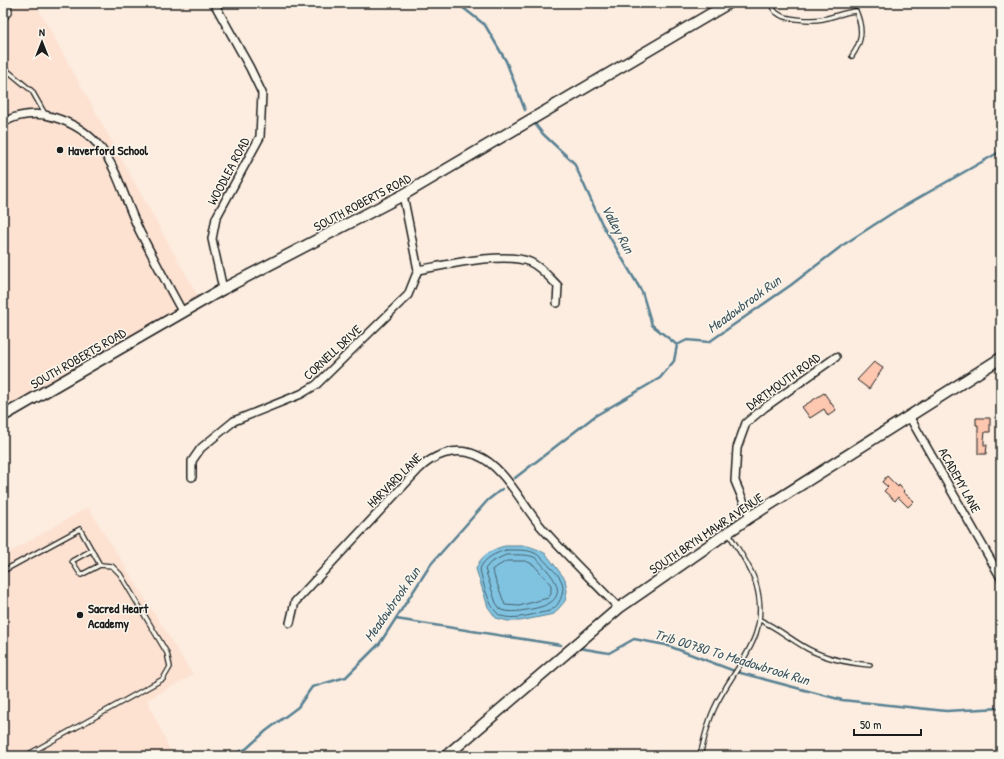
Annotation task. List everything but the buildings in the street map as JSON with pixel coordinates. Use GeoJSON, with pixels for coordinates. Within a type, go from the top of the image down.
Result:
{"type":"FeatureCollection","features":[{"type":"Feature","properties":{"kind":"street","name":"WOODLEA ROAD"},"geometry":{"type":"LineString","coordinates":[[214,3],[262,93],[260,137],[216,218],[212,239],[223,289]]}},
{"type":"Feature","properties":{"kind":"street","name":"SOUTH ROBERTS ROAD"},"geometry":{"type":"LineString","coordinates":[[3,416],[223,289],[403,195],[715,6],[729,3]]}},
{"type":"Feature","properties":{"kind":"street"},"geometry":{"type":"LineString","coordinates":[[3,123],[7,120],[29,114],[45,114],[66,120],[91,135],[116,170],[140,231],[183,313]]}},
{"type":"Feature","properties":{"kind":"street"},"geometry":{"type":"LineString","coordinates":[[403,195],[418,270],[504,257],[530,262],[549,276],[558,286],[557,303]]}},
{"type":"Feature","properties":{"kind":"street","name":"CORNELL DRIVE"},"geometry":{"type":"LineString","coordinates":[[192,477],[192,461],[201,448],[234,421],[301,394],[316,385],[408,295],[418,270]]}},
{"type":"Feature","properties":{"kind":"street","name":"DARTMOUTH ROAD"},"geometry":{"type":"LineString","coordinates":[[750,517],[735,481],[737,448],[746,423],[764,408],[836,357]]}},
{"type":"Feature","properties":{"kind":"street","name":"SOUTH BRYN MAWR AVENUE"},"geometry":{"type":"LineString","coordinates":[[446,756],[619,608],[750,517],[1001,358]]}},
{"type":"Feature","properties":{"kind":"street","name":"ACADEMY LANE"},"geometry":{"type":"LineString","coordinates":[[910,416],[1001,578]]}},
{"type":"Feature","properties":{"kind":"street","name":"HARVARD LANE"},"geometry":{"type":"LineString","coordinates":[[290,623],[295,602],[418,470],[429,460],[439,455],[457,452],[476,454],[495,467],[542,528],[619,608]]}},
{"type":"Feature","properties":{"kind":"lane"},"geometry":{"type":"LineString","coordinates":[[3,20],[10,12],[9,3]]}},
{"type":"Feature","properties":{"kind":"lane"},"geometry":{"type":"LineString","coordinates":[[770,3],[777,14],[789,18],[822,19],[844,12],[856,11],[860,20],[862,34],[858,46],[852,56]]}},
{"type":"Feature","properties":{"kind":"lane"},"geometry":{"type":"LineString","coordinates":[[3,67],[32,90],[45,114]]}},
{"type":"Feature","properties":{"kind":"lane"},"geometry":{"type":"LineString","coordinates":[[3,571],[80,529],[100,565]]}},
{"type":"Feature","properties":{"kind":"lane"},"geometry":{"type":"LineString","coordinates":[[700,756],[706,730],[714,708],[755,638],[760,620],[760,609],[756,584],[750,568],[728,533]]}},
{"type":"Feature","properties":{"kind":"lane"},"geometry":{"type":"LineString","coordinates":[[25,756],[163,679],[170,668],[167,653],[120,574],[112,566],[100,565],[81,575],[72,561],[92,550]]}},
{"type":"Feature","properties":{"kind":"lane"},"geometry":{"type":"LineString","coordinates":[[760,620],[776,627],[808,649],[842,662],[870,665]]}},
{"type":"Feature","properties":{"kind":"shaded area","name":"Haverford School"},"geometry":{"type":"Polygon","coordinates":[[[3,3],[35,3],[199,298],[3,408],[3,3]]]}},
{"type":"Feature","properties":{"kind":"shaded area","name":"Sacred Heart Academy"},"geometry":{"type":"Polygon","coordinates":[[[88,507],[193,675],[147,700],[173,756],[3,756],[3,556],[88,507]]]}},
{"type":"Feature","properties":{"kind":"water"},"geometry":{"type":"Polygon","coordinates":[[[505,546],[528,546],[539,550],[546,554],[565,579],[567,591],[565,601],[554,614],[520,621],[508,621],[496,618],[488,607],[476,569],[480,560],[487,554],[505,546]]]}},
{"type":"Feature","properties":{"kind":"waterway","name":"Valley Run"},"geometry":{"type":"LineString","coordinates":[[457,3],[485,25],[506,61],[525,110]]}},
{"type":"Feature","properties":{"kind":"waterway","name":"Valley Run"},"geometry":{"type":"LineString","coordinates":[[535,124],[543,134],[574,163],[602,224],[642,292],[652,325],[677,345]]}},
{"type":"Feature","properties":{"kind":"waterway","name":"Meadowbrook Run"},"geometry":{"type":"LineString","coordinates":[[515,478],[595,416],[660,378],[674,361],[677,345],[687,340],[709,342],[791,285],[843,245],[894,212],[1001,151]]}},
{"type":"Feature","properties":{"kind":"waterway","name":"Meadowbrook Run"},"geometry":{"type":"LineString","coordinates":[[230,756],[246,749],[266,731],[298,707],[312,687],[346,677],[380,643],[431,564],[488,500],[502,489]]}},
{"type":"Feature","properties":{"kind":"waterway","name":"Trib 00780 To Meadowbrook Run"},"geometry":{"type":"LineString","coordinates":[[396,619],[561,645]]}},
{"type":"Feature","properties":{"kind":"waterway","name":"Trib 00780 To Meadowbrook Run"},"geometry":{"type":"LineString","coordinates":[[579,648],[609,653],[634,639],[666,645],[737,672],[842,700],[946,711],[1001,708]]}},
{"type":"Feature","properties":{"kind":"place","name":"Haverford School"},"geometry":{"type":"Point","coordinates":[60,150]}},
{"type":"Feature","properties":{"kind":"place","name":"Sacred Heart Academy"},"geometry":{"type":"Point","coordinates":[80,615]}}]}
